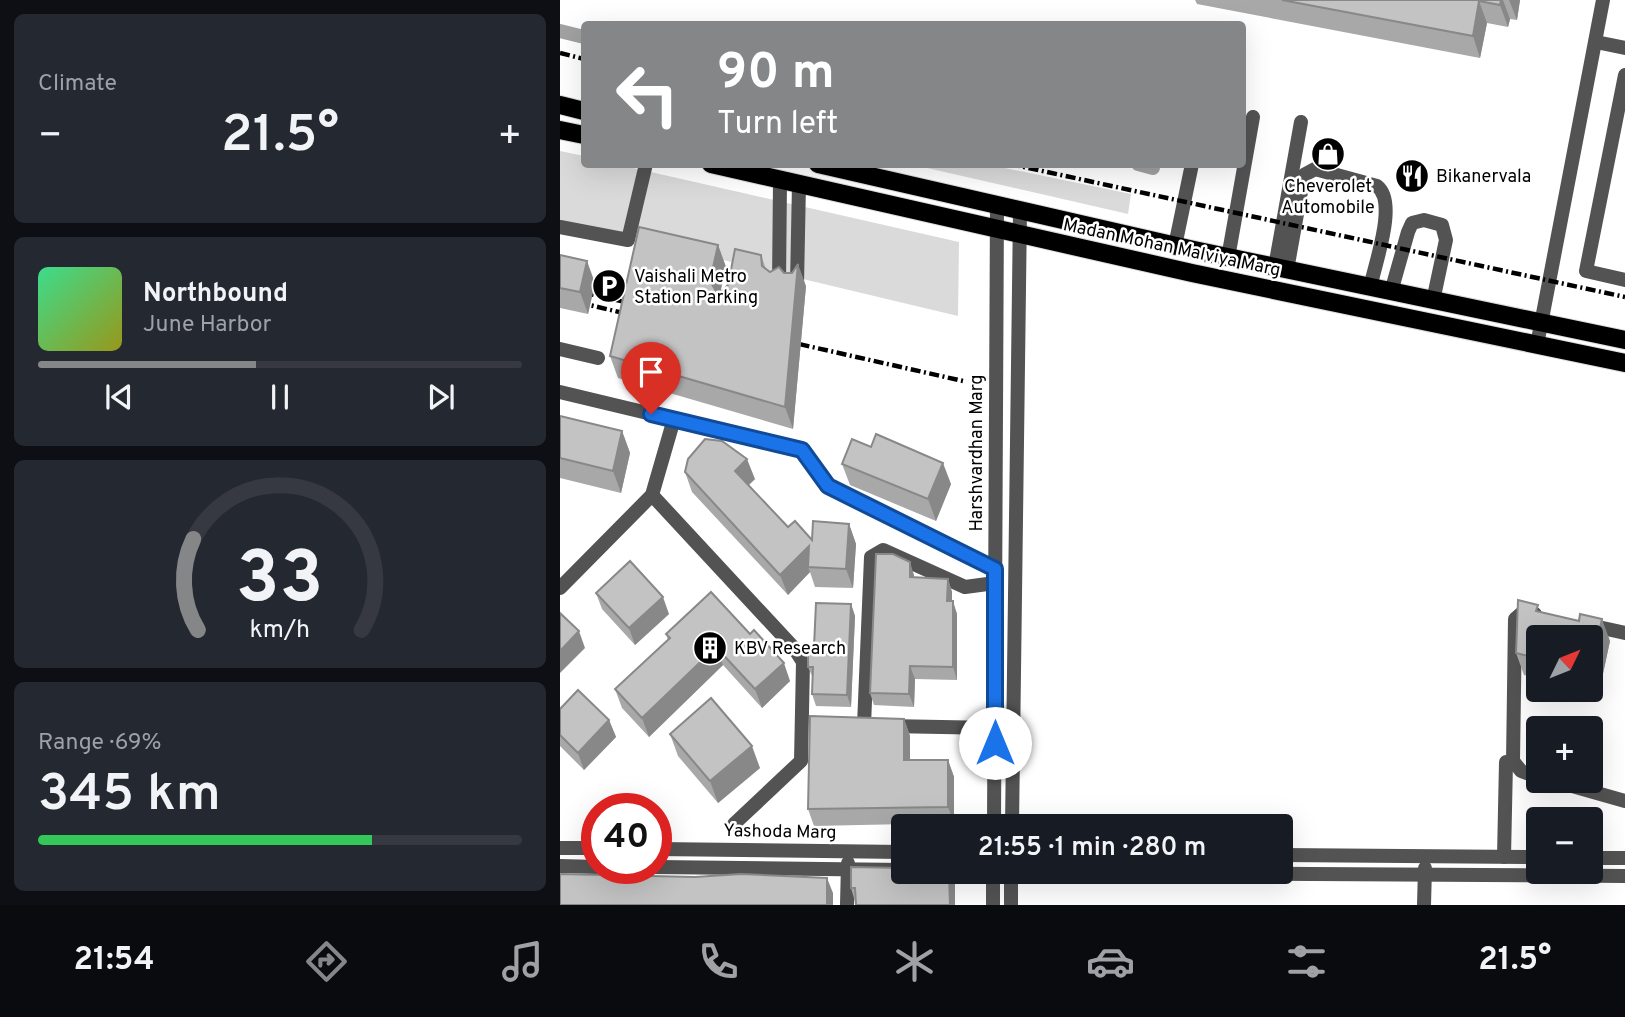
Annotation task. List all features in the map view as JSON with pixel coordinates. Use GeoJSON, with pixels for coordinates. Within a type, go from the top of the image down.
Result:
{"type":"FeatureCollection","features":[{"type":"Feature","properties":{"kind":"main road"},"geometry":{"type":"LineString","coordinates":[[560,106],[581,110]]}},
{"type":"Feature","properties":{"kind":"main road"},"geometry":{"type":"LineString","coordinates":[[560,130],[581,134]]}},
{"type":"Feature","properties":{"kind":"main road","name":"Madan Mohan Malviya Marg"},"geometry":{"type":"LineString","coordinates":[[727,168],[1020,234],[1625,363]]}},
{"type":"Feature","properties":{"kind":"main road","name":"Madan Mohan Malviya Marg"},"geometry":{"type":"LineString","coordinates":[[835,168],[1228,258],[1625,340]]}},
{"type":"Feature","properties":{"kind":"street"},"geometry":{"type":"LineString","coordinates":[[1537,345],[1603,0]]}},
{"type":"Feature","properties":{"kind":"street"},"geometry":{"type":"LineString","coordinates":[[1595,42],[1625,48]]}},
{"type":"Feature","properties":{"kind":"street"},"geometry":{"type":"LineString","coordinates":[[1625,75],[1621,119],[1587,271],[1625,280]]}},
{"type":"Feature","properties":{"kind":"street"},"geometry":{"type":"LineString","coordinates":[[1246,156],[1253,117]]}},
{"type":"Feature","properties":{"kind":"street"},"geometry":{"type":"LineString","coordinates":[[1281,269],[1301,122]]}},
{"type":"Feature","properties":{"kind":"street"},"geometry":{"type":"LineString","coordinates":[[560,227],[628,240],[645,168]]}},
{"type":"Feature","properties":{"kind":"street"},"geometry":{"type":"LineString","coordinates":[[1175,246],[1191,168]]}},
{"type":"Feature","properties":{"kind":"street"},"geometry":{"type":"LineString","coordinates":[[1228,258],[1244,168]]}},
{"type":"Feature","properties":{"kind":"street"},"geometry":{"type":"LineString","coordinates":[[1281,269],[1304,175],[1315,169],[1377,186],[1385,191],[1388,207],[1370,288]]}},
{"type":"Feature","properties":{"kind":"street"},"geometry":{"type":"LineString","coordinates":[[779,284],[780,181]]}},
{"type":"Feature","properties":{"kind":"street"},"geometry":{"type":"LineString","coordinates":[[796,286],[799,184]]}},
{"type":"Feature","properties":{"kind":"street","name":"Harshvardhan Marg"},"geometry":{"type":"LineString","coordinates":[[994,814],[997,205]]}},
{"type":"Feature","properties":{"kind":"street"},"geometry":{"type":"LineString","coordinates":[[1012,814],[1020,211]]}},
{"type":"Feature","properties":{"kind":"street"},"geometry":{"type":"LineString","coordinates":[[1391,292],[1412,223],[1424,220],[1442,225],[1446,240],[1433,301]]}},
{"type":"Feature","properties":{"kind":"street"},"geometry":{"type":"LineString","coordinates":[[560,349],[598,358]]}},
{"type":"Feature","properties":{"kind":"street"},"geometry":{"type":"LineString","coordinates":[[560,392],[802,450],[828,486],[995,576]]}},
{"type":"Feature","properties":{"kind":"street"},"geometry":{"type":"LineString","coordinates":[[560,588],[652,495],[674,419]]}},
{"type":"Feature","properties":{"kind":"street"},"geometry":{"type":"LineString","coordinates":[[652,495],[794,648],[803,663],[801,761],[734,824]]}},
{"type":"Feature","properties":{"kind":"street"},"geometry":{"type":"LineString","coordinates":[[995,576],[965,587],[883,550],[874,553],[871,557],[859,725],[995,728]]}},
{"type":"Feature","properties":{"kind":"street"},"geometry":{"type":"LineString","coordinates":[[1526,773],[1513,761],[1515,619],[1523,612],[1548,617]]}},
{"type":"Feature","properties":{"kind":"street"},"geometry":{"type":"LineString","coordinates":[[1574,622],[1625,633]]}},
{"type":"Feature","properties":{"kind":"street"},"geometry":{"type":"LineString","coordinates":[[1504,857],[1506,762]]}},
{"type":"Feature","properties":{"kind":"street"},"geometry":{"type":"LineString","coordinates":[[1597,793],[1625,801]]}},
{"type":"Feature","properties":{"kind":"street"},"geometry":{"type":"LineString","coordinates":[[560,848],[581,848]]}},
{"type":"Feature","properties":{"kind":"street","name":"Yashoda Marg"},"geometry":{"type":"LineString","coordinates":[[672,849],[891,852]]}},
{"type":"Feature","properties":{"kind":"street"},"geometry":{"type":"LineString","coordinates":[[847,905],[848,851]]}},
{"type":"Feature","properties":{"kind":"street"},"geometry":{"type":"LineString","coordinates":[[1293,855],[1526,857]]}},
{"type":"Feature","properties":{"kind":"street"},"geometry":{"type":"LineString","coordinates":[[1424,905],[1425,856]]}},
{"type":"Feature","properties":{"kind":"street"},"geometry":{"type":"LineString","coordinates":[[1603,858],[1625,858]]}},
{"type":"Feature","properties":{"kind":"street"},"geometry":{"type":"LineString","coordinates":[[560,866],[581,867]]}},
{"type":"Feature","properties":{"kind":"street"},"geometry":{"type":"LineString","coordinates":[[672,867],[891,870]]}},
{"type":"Feature","properties":{"kind":"street"},"geometry":{"type":"LineString","coordinates":[[1293,874],[1625,876]]}},
{"type":"Feature","properties":{"kind":"street"},"geometry":{"type":"LineString","coordinates":[[993,884],[993,905]]}},
{"type":"Feature","properties":{"kind":"street"},"geometry":{"type":"LineString","coordinates":[[1011,884],[1011,905]]}},
{"type":"Feature","properties":{"kind":"shaded area"},"geometry":{"type":"Polygon","coordinates":[[[560,151],[581,155],[581,168],[633,168],[959,242],[958,316],[560,221],[560,151]]]}},
{"type":"Feature","properties":{"kind":"shaded area"},"geometry":{"type":"Polygon","coordinates":[[[927,168],[1005,168],[1131,194],[1128,214],[927,168]]]}},
{"type":"Feature","properties":{"kind":"building"},"geometry":{"type":"Polygon","coordinates":[[[1282,0],[1501,0],[1500,5],[1479,1],[1473,36],[1282,0]]]}},
{"type":"Feature","properties":{"kind":"building"},"geometry":{"type":"Polygon","coordinates":[[[639,227],[718,245],[710,281],[716,291],[722,291],[728,285],[735,249],[761,255],[762,266],[770,272],[779,267],[784,273],[792,273],[798,264],[785,407],[610,356],[639,227]]]}},
{"type":"Feature","properties":{"kind":"building"},"geometry":{"type":"Polygon","coordinates":[[[560,255],[587,261],[580,292],[560,288],[560,255]]]}},
{"type":"Feature","properties":{"kind":"building"},"geometry":{"type":"Polygon","coordinates":[[[560,416],[622,431],[613,471],[560,458],[560,416]]]}},
{"type":"Feature","properties":{"kind":"building"},"geometry":{"type":"Polygon","coordinates":[[[876,434],[943,463],[928,499],[842,464],[852,439],[871,447],[876,434]]]}},
{"type":"Feature","properties":{"kind":"building"},"geometry":{"type":"Polygon","coordinates":[[[705,439],[722,441],[747,459],[735,471],[788,527],[795,521],[812,540],[813,521],[849,524],[846,569],[808,567],[809,546],[780,575],[685,472],[688,459],[705,439]]]}},
{"type":"Feature","properties":{"kind":"building"},"geometry":{"type":"Polygon","coordinates":[[[876,554],[893,554],[910,562],[910,577],[948,579],[947,601],[953,601],[953,667],[910,666],[909,694],[870,693],[876,554]]]}},
{"type":"Feature","properties":{"kind":"building"},"geometry":{"type":"Polygon","coordinates":[[[630,561],[663,597],[629,628],[596,593],[630,561]]]}},
{"type":"Feature","properties":{"kind":"building"},"geometry":{"type":"Polygon","coordinates":[[[711,592],[750,634],[754,630],[784,663],[755,689],[716,647],[642,718],[615,689],[670,638],[666,634],[711,592]]]}},
{"type":"Feature","properties":{"kind":"building"},"geometry":{"type":"Polygon","coordinates":[[[1518,600],[1538,605],[1536,611],[1579,621],[1580,614],[1602,619],[1601,625],[1526,625],[1526,656],[1516,653],[1518,600]]]}},
{"type":"Feature","properties":{"kind":"building"},"geometry":{"type":"Polygon","coordinates":[[[816,603],[851,604],[847,695],[812,694],[813,667],[808,667],[808,647],[814,647],[816,603]]]}},
{"type":"Feature","properties":{"kind":"building"},"geometry":{"type":"Polygon","coordinates":[[[560,613],[579,631],[560,651],[560,613]]]}},
{"type":"Feature","properties":{"kind":"building"},"geometry":{"type":"Polygon","coordinates":[[[578,690],[609,720],[578,753],[560,735],[560,709],[578,690]]]}},
{"type":"Feature","properties":{"kind":"building"},"geometry":{"type":"Polygon","coordinates":[[[711,698],[752,746],[710,781],[670,734],[711,698]]]}},
{"type":"Feature","properties":{"kind":"building"},"geometry":{"type":"Polygon","coordinates":[[[810,716],[904,719],[904,760],[948,760],[948,807],[808,809],[810,716]]]}},
{"type":"Feature","properties":{"kind":"building"},"geometry":{"type":"Polygon","coordinates":[[[851,867],[891,868],[891,884],[949,884],[950,905],[856,905],[855,888],[851,888],[851,867]]]}},
{"type":"Feature","properties":{"kind":"building"},"geometry":{"type":"Polygon","coordinates":[[[560,874],[581,874],[581,884],[672,884],[672,876],[741,874],[827,878],[827,905],[560,905],[560,874]]]}},
{"type":"Feature","properties":{"kind":"waterway"},"geometry":{"type":"LineString","coordinates":[[560,31],[581,36]]}},
{"type":"Feature","properties":{"kind":"railway"},"geometry":{"type":"LineString","coordinates":[[560,53],[581,58]]}},
{"type":"Feature","properties":{"kind":"railway"},"geometry":{"type":"LineString","coordinates":[[1028,168],[1625,297]]}},
{"type":"Feature","properties":{"kind":"railway"},"geometry":{"type":"LineString","coordinates":[[560,287],[642,306]]}},
{"type":"Feature","properties":{"kind":"railway"},"geometry":{"type":"LineString","coordinates":[[560,298],[640,317]]}},
{"type":"Feature","properties":{"kind":"railway"},"geometry":{"type":"LineString","coordinates":[[781,340],[963,381]]}},
{"type":"Feature","properties":{"kind":"place","name":"Cheverolet Automobile"},"geometry":{"type":"Point","coordinates":[1328,154]}},
{"type":"Feature","properties":{"kind":"place","name":"Bikanervala"},"geometry":{"type":"Point","coordinates":[1412,176]}},
{"type":"Feature","properties":{"kind":"place","name":"Vaishali Metro Station Parking"},"geometry":{"type":"Point","coordinates":[609,286]}},
{"type":"Feature","properties":{"kind":"place","name":"KBV Research"},"geometry":{"type":"Point","coordinates":[710,648]}},
{"type":"Feature","properties":{"kind":"route"},"geometry":{"type":"LineString","coordinates":[[651,414],[798,448],[807,454],[828,486],[995,569],[995,743]]}}]}
